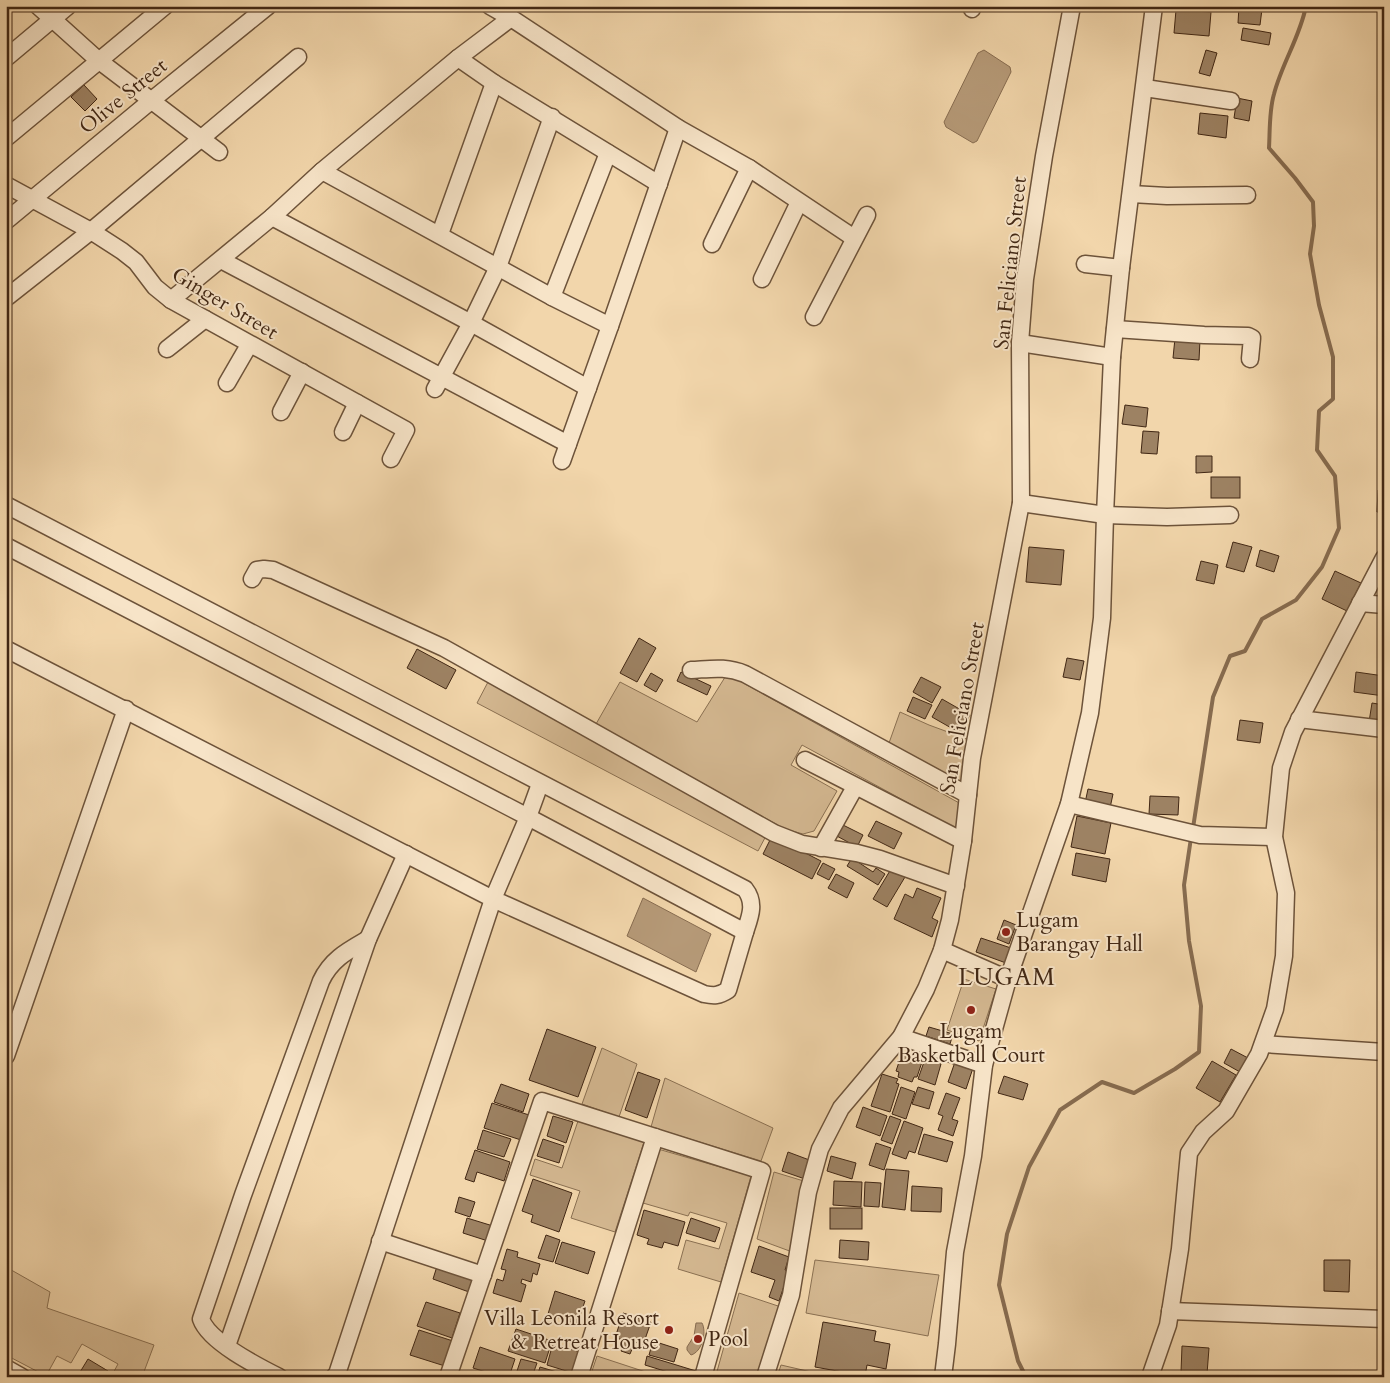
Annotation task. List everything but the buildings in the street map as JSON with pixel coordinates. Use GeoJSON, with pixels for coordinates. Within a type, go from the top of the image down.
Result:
{"type":"FeatureCollection","features":[{"type":"Feature","properties":{"kind":"street"},"geometry":{"type":"LineString","coordinates":[[38,6],[98,60],[219,152]]}},
{"type":"Feature","properties":{"kind":"street"},"geometry":{"type":"LineString","coordinates":[[6,58],[68,6]]}},
{"type":"Feature","properties":{"kind":"street"},"geometry":{"type":"LineString","coordinates":[[6,138],[165,6]]}},
{"type":"Feature","properties":{"kind":"street","name":"Olive Street"},"geometry":{"type":"LineString","coordinates":[[6,221],[268,6]]}},
{"type":"Feature","properties":{"kind":"street"},"geometry":{"type":"LineString","coordinates":[[490,6],[678,128],[749,168],[854,238]]}},
{"type":"Feature","properties":{"kind":"street","name":"San Feliciano Street"},"geometry":{"type":"LineString","coordinates":[[765,1377],[791,1295],[808,1192],[820,1149],[841,1108],[901,1037],[926,989],[942,950],[950,920],[963,841],[972,758],[1021,503],[1020,343],[1026,279],[1044,156],[1072,6]]}},
{"type":"Feature","properties":{"kind":"street"},"geometry":{"type":"LineString","coordinates":[[943,1377],[948,1344],[955,1252],[973,1156],[984,1066],[1008,979],[1069,804],[1090,713],[1102,618],[1104,515],[1112,357],[1154,6]]}},
{"type":"Feature","properties":{"kind":"street"},"geometry":{"type":"LineString","coordinates":[[171,300],[272,217],[322,171],[458,58],[511,18]]}},
{"type":"Feature","properties":{"kind":"street"},"geometry":{"type":"LineString","coordinates":[[6,298],[91,232],[298,57]]}},
{"type":"Feature","properties":{"kind":"street"},"geometry":{"type":"LineString","coordinates":[[458,58],[494,83],[659,184]]}},
{"type":"Feature","properties":{"kind":"street"},"geometry":{"type":"LineString","coordinates":[[440,234],[494,83]]}},
{"type":"Feature","properties":{"kind":"street"},"geometry":{"type":"LineString","coordinates":[[1145,88],[1231,101]]}},
{"type":"Feature","properties":{"kind":"street"},"geometry":{"type":"LineString","coordinates":[[438,383],[498,267],[552,117]]}},
{"type":"Feature","properties":{"kind":"street"},"geometry":{"type":"LineString","coordinates":[[562,461],[678,128]]}},
{"type":"Feature","properties":{"kind":"street"},"geometry":{"type":"LineString","coordinates":[[552,297],[608,153]]}},
{"type":"Feature","properties":{"kind":"street"},"geometry":{"type":"LineString","coordinates":[[712,244],[749,168]]}},
{"type":"Feature","properties":{"kind":"street"},"geometry":{"type":"LineString","coordinates":[[322,171],[552,297],[610,326]]}},
{"type":"Feature","properties":{"kind":"street","name":"Ginger Street"},"geometry":{"type":"LineString","coordinates":[[6,186],[33,199],[122,251],[136,262],[155,288],[171,300],[249,345],[406,430],[391,458]]}},
{"type":"Feature","properties":{"kind":"street"},"geometry":{"type":"LineString","coordinates":[[1131,194],[1167,196],[1247,195]]}},
{"type":"Feature","properties":{"kind":"street"},"geometry":{"type":"LineString","coordinates":[[762,279],[800,202]]}},
{"type":"Feature","properties":{"kind":"street"},"geometry":{"type":"LineString","coordinates":[[814,317],[867,215]]}},
{"type":"Feature","properties":{"kind":"street"},"geometry":{"type":"LineString","coordinates":[[272,217],[588,388]]}},
{"type":"Feature","properties":{"kind":"street"},"geometry":{"type":"LineString","coordinates":[[221,260],[438,383],[568,444]]}},
{"type":"Feature","properties":{"kind":"street"},"geometry":{"type":"LineString","coordinates":[[1085,264],[1122,268]]}},
{"type":"Feature","properties":{"kind":"street"},"geometry":{"type":"LineString","coordinates":[[167,349],[205,319]]}},
{"type":"Feature","properties":{"kind":"street"},"geometry":{"type":"LineString","coordinates":[[1115,329],[1248,336],[1252,338],[1250,359]]}},
{"type":"Feature","properties":{"kind":"street"},"geometry":{"type":"LineString","coordinates":[[1020,343],[1112,357]]}},
{"type":"Feature","properties":{"kind":"street"},"geometry":{"type":"LineString","coordinates":[[227,383],[249,345]]}},
{"type":"Feature","properties":{"kind":"street"},"geometry":{"type":"LineString","coordinates":[[281,412],[302,372]]}},
{"type":"Feature","properties":{"kind":"street"},"geometry":{"type":"LineString","coordinates":[[343,432],[357,403]]}},
{"type":"Feature","properties":{"kind":"street"},"geometry":{"type":"LineString","coordinates":[[1021,503],[1104,515],[1167,517],[1230,515]]}},
{"type":"Feature","properties":{"kind":"street"},"geometry":{"type":"LineString","coordinates":[[6,505],[745,889],[750,895],[752,910],[728,990],[714,996],[695,990],[493,899],[6,649]]}},
{"type":"Feature","properties":{"kind":"street"},"geometry":{"type":"LineString","coordinates":[[6,546],[745,932]]}},
{"type":"Feature","properties":{"kind":"street"},"geometry":{"type":"LineString","coordinates":[[1150,1377],[1168,1325],[1180,1249],[1189,1153],[1203,1132],[1226,1111],[1259,1054],[1275,1009],[1284,956],[1286,893],[1274,837],[1282,768],[1299,719],[1384,558]]}},
{"type":"Feature","properties":{"kind":"street"},"geometry":{"type":"LineString","coordinates":[[252,579],[257,570],[264,568],[273,570],[444,648],[774,833],[802,844],[857,853],[880,859],[956,886]]}},
{"type":"Feature","properties":{"kind":"street"},"geometry":{"type":"LineString","coordinates":[[1360,603],[1384,605]]}},
{"type":"Feature","properties":{"kind":"street"},"geometry":{"type":"LineString","coordinates":[[691,670],[722,668],[739,672],[968,794]]}},
{"type":"Feature","properties":{"kind":"street"},"geometry":{"type":"LineString","coordinates":[[6,1056],[126,709]]}},
{"type":"Feature","properties":{"kind":"street"},"geometry":{"type":"LineString","coordinates":[[1299,719],[1384,729]]}},
{"type":"Feature","properties":{"kind":"street"},"geometry":{"type":"LineString","coordinates":[[805,760],[963,841]]}},
{"type":"Feature","properties":{"kind":"street"},"geometry":{"type":"LineString","coordinates":[[334,1377],[337,1374],[493,899],[540,784]]}},
{"type":"Feature","properties":{"kind":"street"},"geometry":{"type":"LineString","coordinates":[[821,848],[855,787]]}},
{"type":"Feature","properties":{"kind":"street"},"geometry":{"type":"LineString","coordinates":[[1069,804],[1183,832],[1274,837]]}},
{"type":"Feature","properties":{"kind":"street"},"geometry":{"type":"LineString","coordinates":[[227,1346],[368,939],[406,854]]}},
{"type":"Feature","properties":{"kind":"street"},"geometry":{"type":"LineString","coordinates":[[279,1377],[250,1362],[214,1337],[204,1327],[201,1319],[243,1195],[325,971],[339,956],[368,939]]}},
{"type":"Feature","properties":{"kind":"street"},"geometry":{"type":"LineString","coordinates":[[942,950],[1008,979]]}},
{"type":"Feature","properties":{"kind":"street"},"geometry":{"type":"LineString","coordinates":[[901,1037],[984,1066]]}},
{"type":"Feature","properties":{"kind":"street"},"geometry":{"type":"LineString","coordinates":[[1263,1044],[1384,1052]]}},
{"type":"Feature","properties":{"kind":"street"},"geometry":{"type":"LineString","coordinates":[[451,1376],[542,1101],[762,1171],[703,1377]]}},
{"type":"Feature","properties":{"kind":"street"},"geometry":{"type":"LineString","coordinates":[[579,1377],[655,1137]]}},
{"type":"Feature","properties":{"kind":"street"},"geometry":{"type":"LineString","coordinates":[[380,1241],[483,1275]]}},
{"type":"Feature","properties":{"kind":"street"},"geometry":{"type":"LineString","coordinates":[[1170,1311],[1384,1319]]}},
{"type":"Feature","properties":{"kind":"street"},"geometry":{"type":"LineString","coordinates":[[6,1368],[22,1377]]}},
{"type":"Feature","properties":{"kind":"shaded area"},"geometry":{"type":"Polygon","coordinates":[[[984,50],[1010,67],[1011,72],[977,141],[973,143],[946,127],[944,122],[978,53],[984,50]]]}},
{"type":"Feature","properties":{"kind":"shaded area"},"geometry":{"type":"Polygon","coordinates":[[[727,674],[961,804],[960,831],[802,745],[791,765],[837,791],[814,831],[803,834],[785,829],[596,724],[620,682],[697,722],[727,674]]]}},
{"type":"Feature","properties":{"kind":"shaded area"},"geometry":{"type":"Polygon","coordinates":[[[488,682],[767,834],[758,851],[477,703],[488,682]]]}},
{"type":"Feature","properties":{"kind":"shaded area"},"geometry":{"type":"Polygon","coordinates":[[[900,712],[967,739],[964,783],[889,743],[900,712]]]}},
{"type":"Feature","properties":{"kind":"shaded area"},"geometry":{"type":"Polygon","coordinates":[[[643,898],[711,934],[696,972],[627,936],[643,898]]]}},
{"type":"Feature","properties":{"kind":"shaded area","name":"Lugam Basketball Court"},"geometry":{"type":"Polygon","coordinates":[[[964,979],[996,989],[979,1041],[947,1030],[964,979]]]}},
{"type":"Feature","properties":{"kind":"shaded area"},"geometry":{"type":"Polygon","coordinates":[[[602,1048],[637,1064],[619,1117],[582,1104],[602,1048]]]}},
{"type":"Feature","properties":{"kind":"shaded area"},"geometry":{"type":"Polygon","coordinates":[[[665,1078],[773,1128],[761,1161],[651,1127],[665,1078]]]}},
{"type":"Feature","properties":{"kind":"shaded area"},"geometry":{"type":"Polygon","coordinates":[[[578,1121],[644,1142],[615,1232],[571,1218],[580,1191],[530,1175],[535,1159],[562,1168],[578,1121]]]}},
{"type":"Feature","properties":{"kind":"shaded area"},"geometry":{"type":"Polygon","coordinates":[[[658,1149],[751,1176],[721,1282],[678,1269],[686,1240],[719,1249],[727,1223],[690,1212],[688,1216],[643,1203],[658,1149]]]}},
{"type":"Feature","properties":{"kind":"shaded area"},"geometry":{"type":"Polygon","coordinates":[[[774,1172],[807,1182],[795,1253],[757,1239],[774,1172]]]}},
{"type":"Feature","properties":{"kind":"shaded area"},"geometry":{"type":"Polygon","coordinates":[[[815,1260],[939,1275],[928,1336],[806,1313],[815,1260]]]}},
{"type":"Feature","properties":{"kind":"shaded area"},"geometry":{"type":"Polygon","coordinates":[[[6,1267],[50,1292],[47,1308],[154,1345],[142,1377],[111,1377],[118,1364],[82,1344],[71,1363],[57,1356],[46,1376],[6,1355],[6,1267]]]}},
{"type":"Feature","properties":{"kind":"shaded area"},"geometry":{"type":"Polygon","coordinates":[[[739,1293],[784,1308],[762,1377],[722,1377],[716,1375],[739,1293]]]}},
{"type":"Feature","properties":{"kind":"shaded area","name":"Pool"},"geometry":{"type":"Polygon","coordinates":[[[696,1323],[702,1323],[704,1336],[701,1346],[691,1355],[687,1347],[694,1336],[696,1323]]]}},
{"type":"Feature","properties":{"kind":"shaded area"},"geometry":{"type":"Polygon","coordinates":[[[597,1356],[661,1377],[590,1377],[597,1356]]]}},
{"type":"Feature","properties":{"kind":"shaded area"},"geometry":{"type":"Polygon","coordinates":[[[781,1365],[833,1377],[777,1377],[781,1365]]]}},
{"type":"Feature","properties":{"kind":"waterway"},"geometry":{"type":"LineString","coordinates":[[1193,828],[1213,697],[1230,656],[1245,651],[1262,619],[1296,600],[1322,567],[1339,528],[1335,476],[1317,450],[1319,411],[1333,399],[1333,357],[1319,305],[1310,254],[1314,226],[1313,202],[1269,148],[1272,101],[1277,83],[1300,28],[1306,6]]}},
{"type":"Feature","properties":{"kind":"waterway"},"geometry":{"type":"LineString","coordinates":[[1026,1377],[1018,1361],[999,1285],[1007,1234],[1029,1167],[1060,1110],[1102,1082],[1134,1093],[1175,1069],[1199,1052],[1201,1006],[1189,941],[1184,885],[1191,838]]}},
{"type":"Feature","properties":{"kind":"place","name":"Lugam Barangay Hall"},"geometry":{"type":"Point","coordinates":[1006,932]}},
{"type":"Feature","properties":{"kind":"place","name":"Lugam Basketball Court"},"geometry":{"type":"Point","coordinates":[971,1010]}},
{"type":"Feature","properties":{"kind":"place","name":"Villa Leonila Resort & Retreat House"},"geometry":{"type":"Point","coordinates":[669,1330]}},
{"type":"Feature","properties":{"kind":"place","name":"Pool"},"geometry":{"type":"Point","coordinates":[698,1339]}},
{"type":"Feature","properties":{"kind":"district","name":"LUGAM"},"geometry":{"type":"Point","coordinates":[1007,977]}}]}
